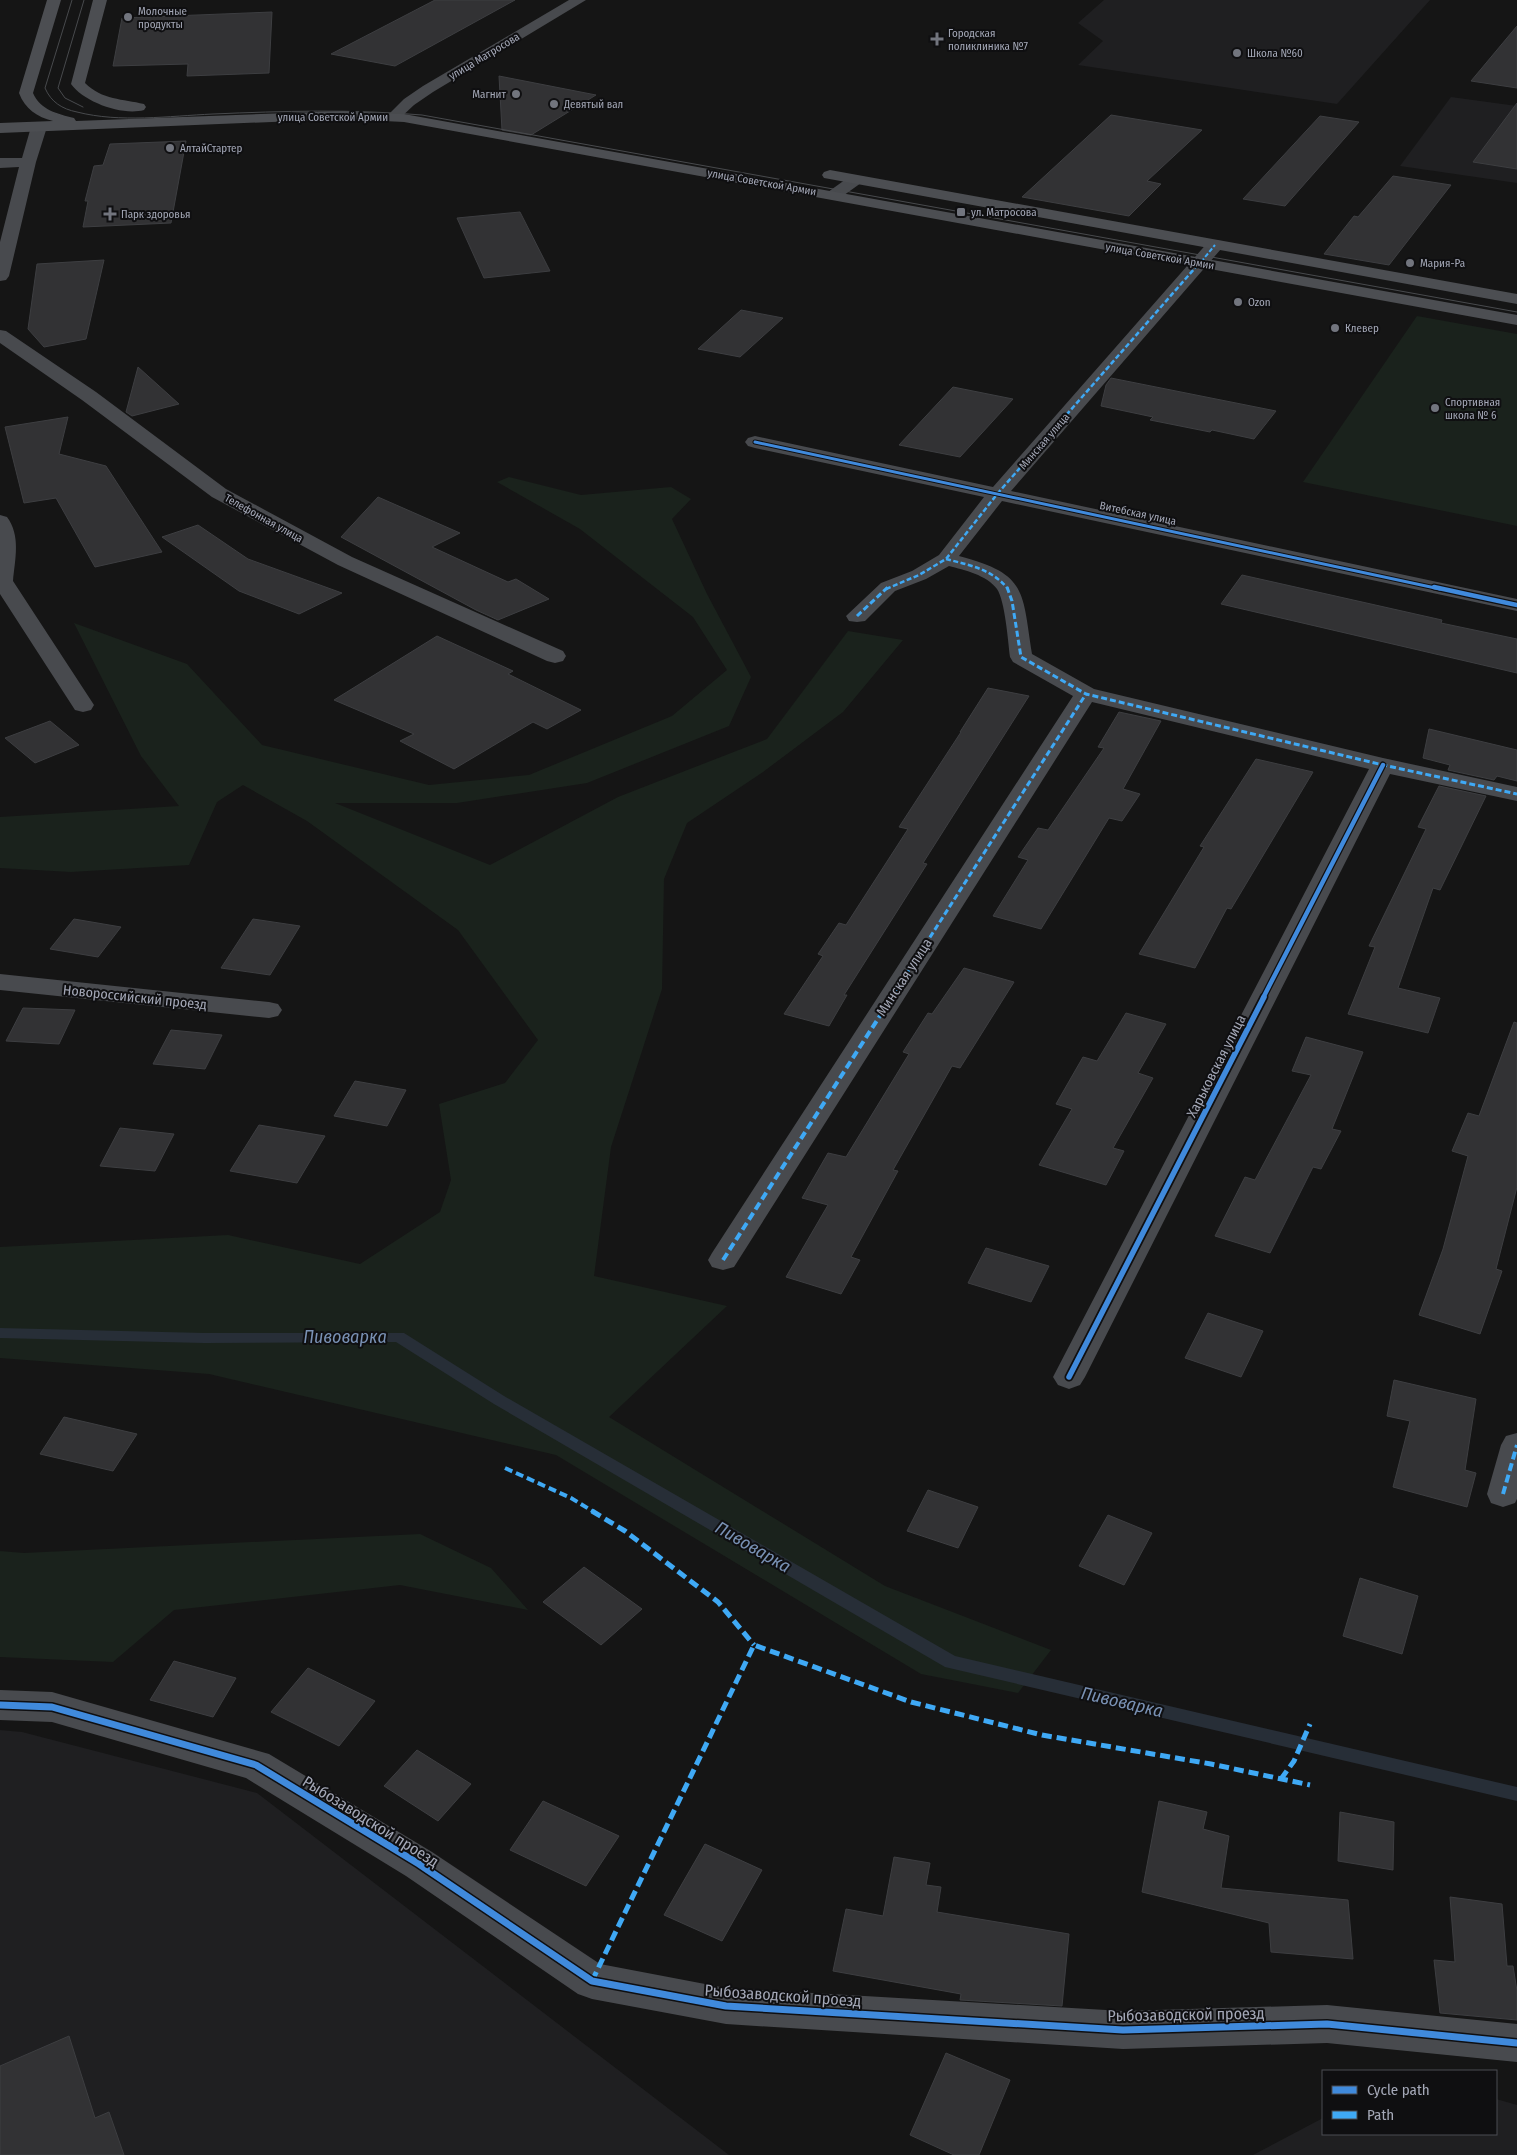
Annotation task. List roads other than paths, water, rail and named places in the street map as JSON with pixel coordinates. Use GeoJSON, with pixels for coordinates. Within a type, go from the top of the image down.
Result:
{"type":"FeatureCollection","features":[{"type":"Feature","properties":{"kind":"main road"},"geometry":{"type":"LineString","coordinates":[[54,0],[26,93],[27,99],[39,119],[75,112],[158,106]]}},
{"type":"Feature","properties":{"kind":"main road"},"geometry":{"type":"LineString","coordinates":[[100,0],[78,77],[78,84],[84,92],[117,104],[139,107]]}},
{"type":"Feature","properties":{"kind":"main road"},"geometry":{"type":"LineString","coordinates":[[75,112],[84,92]]}},
{"type":"Feature","properties":{"kind":"main road","name":"улица Советской Армии"},"geometry":{"type":"LineString","coordinates":[[384,100],[428,104]]}},
{"type":"Feature","properties":{"kind":"main road","name":"улица Советской Армии"},"geometry":{"type":"LineString","coordinates":[[20,111],[39,119],[97,124],[344,115],[393,117],[1517,320]]}},
{"type":"Feature","properties":{"kind":"main road"},"geometry":{"type":"LineString","coordinates":[[75,112],[97,124]]}},
{"type":"Feature","properties":{"kind":"main road","name":"улица Советской Армии"},"geometry":{"type":"LineString","coordinates":[[0,128],[39,119]]}},
{"type":"Feature","properties":{"kind":"main road","name":"улица Советской Армии"},"geometry":{"type":"LineString","coordinates":[[814,173],[1517,299]]}},
{"type":"Feature","properties":{"kind":"street","name":"улица Матросова"},"geometry":{"type":"LineString","coordinates":[[393,117],[409,102],[578,0]]}},
{"type":"Feature","properties":{"kind":"street"},"geometry":{"type":"LineString","coordinates":[[0,276],[39,119]]}},
{"type":"Feature","properties":{"kind":"street"},"geometry":{"type":"LineString","coordinates":[[0,163],[28,162]]}},
{"type":"Feature","properties":{"kind":"street"},"geometry":{"type":"LineString","coordinates":[[834,196],[855,180]]}},
{"type":"Feature","properties":{"kind":"street","name":"Минская улица"},"geometry":{"type":"LineString","coordinates":[[857,616],[888,587],[919,575],[946,559],[998,493],[1215,245]]}},
{"type":"Feature","properties":{"kind":"street","name":"Телефонная улица"},"geometry":{"type":"LineString","coordinates":[[0,334],[89,396],[219,493],[345,561],[555,656]]}},
{"type":"Feature","properties":{"kind":"street","name":"Витебская улица"},"geometry":{"type":"LineString","coordinates":[[755,442],[1517,605]]}},
{"type":"Feature","properties":{"kind":"street"},"geometry":{"type":"LineString","coordinates":[[0,521],[7,544],[2,582],[84,705]]}},
{"type":"Feature","properties":{"kind":"street"},"geometry":{"type":"LineString","coordinates":[[946,559],[984,570],[999,579],[1008,589],[1021,657],[1086,694],[1382,765],[1517,794]]}},
{"type":"Feature","properties":{"kind":"street","name":"Минская улица"},"geometry":{"type":"LineString","coordinates":[[723,1260],[1086,694]]}},
{"type":"Feature","properties":{"kind":"street","name":"Харьковская улица"},"geometry":{"type":"LineString","coordinates":[[1069,1377],[1382,765]]}},
{"type":"Feature","properties":{"kind":"street","name":"Новороссийский проезд"},"geometry":{"type":"LineString","coordinates":[[0,982],[269,1010]]}},
{"type":"Feature","properties":{"kind":"street"},"geometry":{"type":"LineString","coordinates":[[1503,1494],[1517,1445]]}},
{"type":"Feature","properties":{"kind":"street","name":"Рыбозаводской проезд"},"geometry":{"type":"LineString","coordinates":[[0,1705],[52,1707],[256,1765],[419,1864],[592,1982],[726,2006],[1123,2030],[1327,2024],[1517,2043]]}},
{"type":"Feature","properties":{"kind":"waterway","name":"Пивоварка"},"geometry":{"type":"LineString","coordinates":[[0,1333],[204,1338],[399,1337],[499,1400],[951,1662],[1517,1794]]}},
{"type":"Feature","properties":{"kind":"tram line"},"geometry":{"type":"LineString","coordinates":[[72,0],[45,88],[50,97],[58,104],[77,112],[127,118],[318,111],[422,115],[1517,312]]}},
{"type":"Feature","properties":{"kind":"tram line"},"geometry":{"type":"LineString","coordinates":[[83,107],[65,98],[58,88],[84,0]]}},
{"type":"Feature","properties":{"kind":"place","name":"Молочные продукты"},"geometry":{"type":"Point","coordinates":[128,17]}},
{"type":"Feature","properties":{"kind":"place","name":"Городская поликлиника №7"},"geometry":{"type":"Point","coordinates":[937,39]}},
{"type":"Feature","properties":{"kind":"place","name":"Школа №60"},"geometry":{"type":"Point","coordinates":[1237,53]}},
{"type":"Feature","properties":{"kind":"place","name":"Магнит"},"geometry":{"type":"Point","coordinates":[516,94]}},
{"type":"Feature","properties":{"kind":"place","name":"Девятый вал"},"geometry":{"type":"Point","coordinates":[554,104]}},
{"type":"Feature","properties":{"kind":"place","name":"АлтайСтартер"},"geometry":{"type":"Point","coordinates":[170,148]}},
{"type":"Feature","properties":{"kind":"place","name":"ул. Матросова"},"geometry":{"type":"Point","coordinates":[961,212]}},
{"type":"Feature","properties":{"kind":"place","name":"Парк здоровья"},"geometry":{"type":"Point","coordinates":[110,214]}},
{"type":"Feature","properties":{"kind":"place","name":"Мария-Ра"},"geometry":{"type":"Point","coordinates":[1410,263]}},
{"type":"Feature","properties":{"kind":"place","name":"Ozon"},"geometry":{"type":"Point","coordinates":[1238,302]}},
{"type":"Feature","properties":{"kind":"place","name":"Клевер"},"geometry":{"type":"Point","coordinates":[1335,328]}},
{"type":"Feature","properties":{"kind":"place","name":"Спортивная школа № 6"},"geometry":{"type":"Point","coordinates":[1435,408]}}]}
